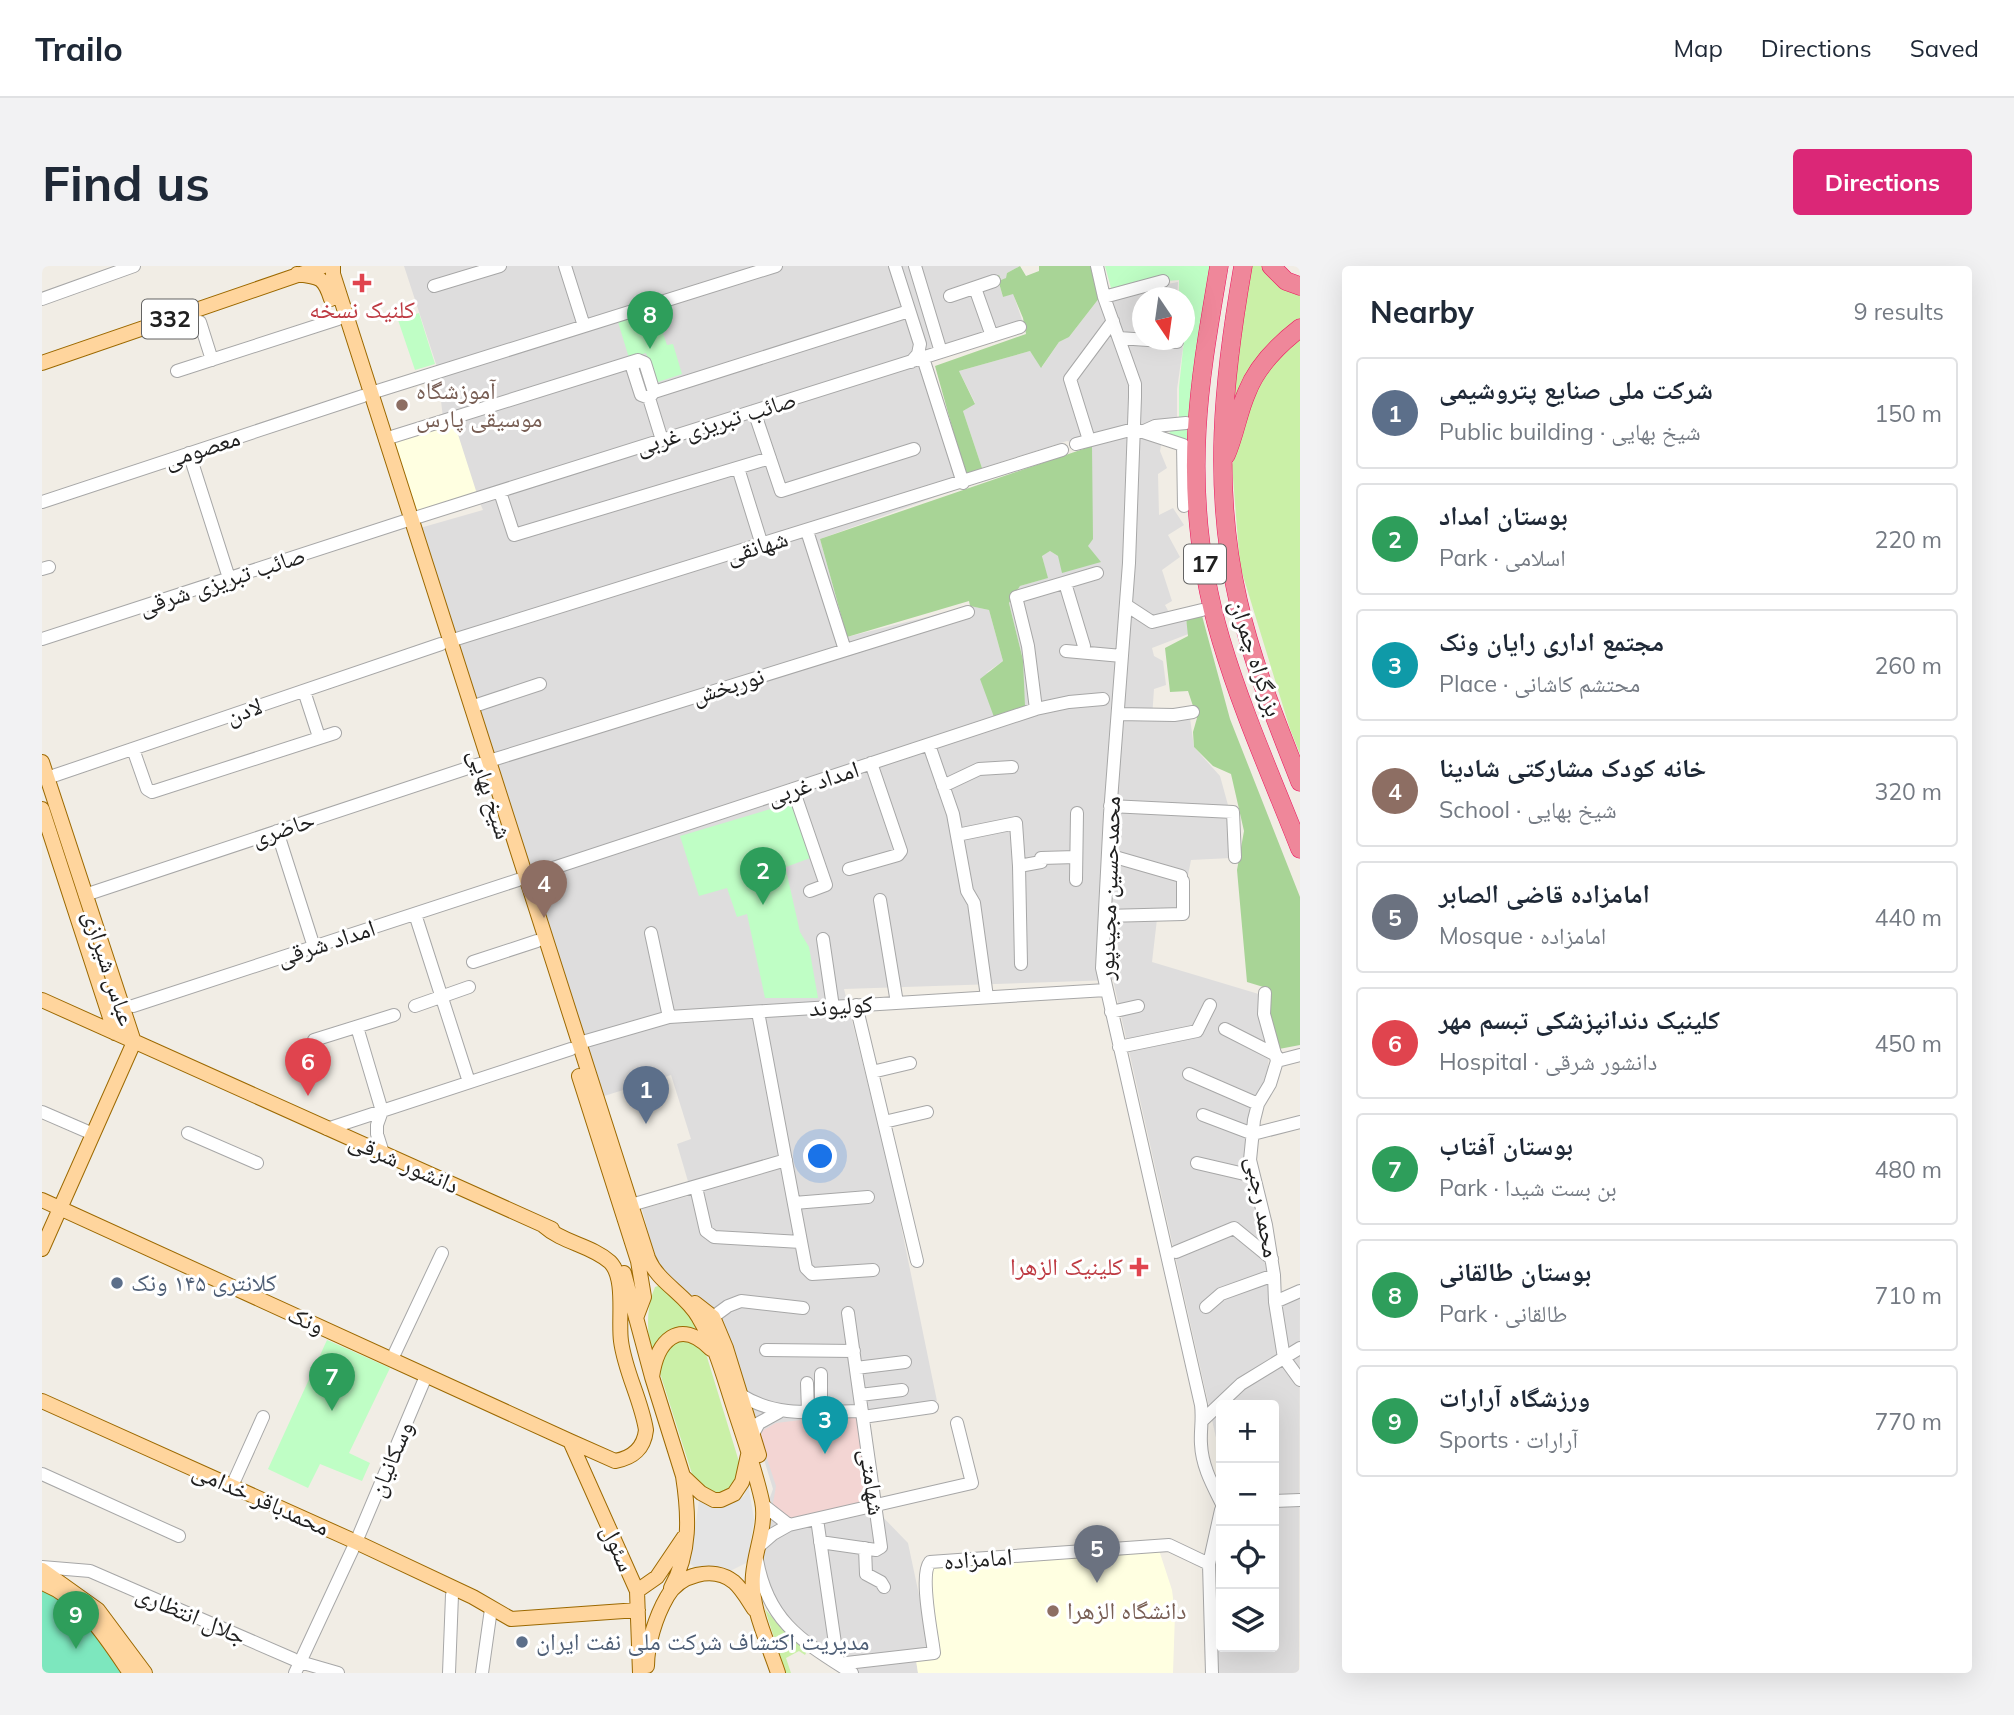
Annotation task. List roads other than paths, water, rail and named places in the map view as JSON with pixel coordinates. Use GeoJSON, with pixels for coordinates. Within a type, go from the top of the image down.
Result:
{"type":"FeatureCollection","features":[{"type":"Feature","properties":{"kind":"highway","name":"بزرگراه چمران"},"geometry":{"type":"LineString","coordinates":[[1219,266],[1202,377],[1197,431],[1197,494],[1202,545],[1221,639],[1245,709],[1300,849]]}},
{"type":"Feature","properties":{"kind":"highway","name":"بزرگراه چمران"},"geometry":{"type":"LineString","coordinates":[[1243,266],[1222,422],[1224,517],[1238,603],[1266,694],[1300,782]]}},
{"type":"Feature","properties":{"kind":"highway"},"geometry":{"type":"LineString","coordinates":[[1271,266],[1286,281],[1300,286]]}},
{"type":"Feature","properties":{"kind":"highway"},"geometry":{"type":"LineString","coordinates":[[1221,465],[1252,381],[1270,355],[1300,328]]}},
{"type":"Feature","properties":{"kind":"main road"},"geometry":{"type":"LineString","coordinates":[[296,270],[327,271]]}},
{"type":"Feature","properties":{"kind":"main road","name":"332"},"geometry":{"type":"LineString","coordinates":[[42,353],[296,270]]}},
{"type":"Feature","properties":{"kind":"main road","name":"332"},"geometry":{"type":"LineString","coordinates":[[42,363],[296,270]]}},
{"type":"Feature","properties":{"kind":"main road","name":"شیخ بهایی"},"geometry":{"type":"LineString","coordinates":[[327,271],[326,285],[353,351]]}},
{"type":"Feature","properties":{"kind":"main road","name":"شیخ بهایی"},"geometry":{"type":"LineString","coordinates":[[327,271],[575,1046],[638,1261],[644,1297],[636,1318],[683,1476]]}},
{"type":"Feature","properties":{"kind":"main road","name":"شیخ بهایی"},"geometry":{"type":"LineString","coordinates":[[367,395],[385,439],[407,521]]}},
{"type":"Feature","properties":{"kind":"main road","name":"شیخ بهایی"},"geometry":{"type":"LineString","coordinates":[[446,643],[471,707],[484,762]]}},
{"type":"Feature","properties":{"kind":"main road","name":"عباس شیرازی"},"geometry":{"type":"LineString","coordinates":[[42,762],[134,1042],[42,1249]]}},
{"type":"Feature","properties":{"kind":"main road","name":"عباس شیرازی"},"geometry":{"type":"LineString","coordinates":[[42,809],[115,1034]]}},
{"type":"Feature","properties":{"kind":"main road","name":"شیخ بهایی"},"geometry":{"type":"LineString","coordinates":[[522,879],[537,941],[559,995]]}},
{"type":"Feature","properties":{"kind":"main road","name":"دانشور شرقی"},"geometry":{"type":"LineString","coordinates":[[42,1000],[544,1226],[594,1245],[622,1269],[629,1284],[636,1318]]}},
{"type":"Feature","properties":{"kind":"main road"},"geometry":{"type":"LineString","coordinates":[[84,1020],[98,1019],[106,1007]]}},
{"type":"Feature","properties":{"kind":"main road","name":"شیخ بهایی"},"geometry":{"type":"LineString","coordinates":[[575,1046],[651,1265],[698,1315],[716,1354],[748,1454]]}},
{"type":"Feature","properties":{"kind":"main road","name":"ونک"},"geometry":{"type":"LineString","coordinates":[[42,1200],[570,1441],[615,1461],[623,1460],[637,1452],[645,1438],[646,1430],[626,1368],[621,1341],[617,1273],[611,1263],[591,1250],[554,1235],[544,1226]]}},
{"type":"Feature","properties":{"kind":"main road"},"geometry":{"type":"LineString","coordinates":[[683,1297],[696,1303],[713,1317],[726,1348],[767,1485],[762,1502]]}},
{"type":"Feature","properties":{"kind":"main road"},"geometry":{"type":"LineString","coordinates":[[652,1377],[657,1352],[664,1342],[674,1337],[694,1337],[704,1342],[716,1354]]}},
{"type":"Feature","properties":{"kind":"main road","name":"محمدباقر خدامی"},"geometry":{"type":"LineString","coordinates":[[42,1401],[232,1486],[264,1505]]}},
{"type":"Feature","properties":{"kind":"main road","name":"محمدباقر خدامی"},"geometry":{"type":"LineString","coordinates":[[42,1408],[473,1597],[491,1608]]}},
{"type":"Feature","properties":{"kind":"main road","name":"سئول"},"geometry":{"type":"LineString","coordinates":[[570,1441],[638,1602],[642,1669]]}},
{"type":"Feature","properties":{"kind":"main road"},"geometry":{"type":"LineString","coordinates":[[683,1476],[708,1498],[721,1500],[738,1489],[748,1454]]}},
{"type":"Feature","properties":{"kind":"main road"},"geometry":{"type":"LineString","coordinates":[[748,1454],[762,1502],[762,1526],[753,1581],[759,1616],[778,1673]]}},
{"type":"Feature","properties":{"kind":"main road","name":"سئول"},"geometry":{"type":"LineString","coordinates":[[642,1669],[650,1621],[668,1595],[684,1560],[687,1509],[683,1476]]}},
{"type":"Feature","properties":{"kind":"main road"},"geometry":{"type":"LineString","coordinates":[[638,1602],[687,1531]]}},
{"type":"Feature","properties":{"kind":"main road","name":"محمدباقر خدامی"},"geometry":{"type":"LineString","coordinates":[[383,1559],[452,1595],[491,1608],[638,1602]]}},
{"type":"Feature","properties":{"kind":"main road"},"geometry":{"type":"LineString","coordinates":[[42,1569],[102,1615],[145,1673]]}},
{"type":"Feature","properties":{"kind":"main road"},"geometry":{"type":"LineString","coordinates":[[668,1595],[695,1575],[718,1574],[737,1586],[759,1616]]}},
{"type":"Feature","properties":{"kind":"main road"},"geometry":{"type":"LineString","coordinates":[[42,1583],[72,1602],[94,1623],[130,1673]]}},
{"type":"Feature","properties":{"kind":"street"},"geometry":{"type":"LineString","coordinates":[[42,299],[134,266]]}},
{"type":"Feature","properties":{"kind":"street"},"geometry":{"type":"LineString","coordinates":[[434,286],[500,266]]}},
{"type":"Feature","properties":{"kind":"street"},"geometry":{"type":"LineString","coordinates":[[565,266],[584,326]]}},
{"type":"Feature","properties":{"kind":"street","name":"معصومی"},"geometry":{"type":"LineString","coordinates":[[42,502],[367,395],[776,266]]}},
{"type":"Feature","properties":{"kind":"street"},"geometry":{"type":"LineString","coordinates":[[895,266],[920,344],[917,360],[962,483]]}},
{"type":"Feature","properties":{"kind":"street"},"geometry":{"type":"LineString","coordinates":[[915,266],[941,352]]}},
{"type":"Feature","properties":{"kind":"street","name":"محمدحسین مجیدپور"},"geometry":{"type":"LineString","coordinates":[[1097,266],[1104,297],[1135,384],[1139,430],[1110,806],[1102,968],[1203,1420],[1201,1444],[1204,1461],[1216,1492]]}},
{"type":"Feature","properties":{"kind":"street"},"geometry":{"type":"LineString","coordinates":[[950,296],[994,281]]}},
{"type":"Feature","properties":{"kind":"street"},"geometry":{"type":"LineString","coordinates":[[1104,297],[1163,281]]}},
{"type":"Feature","properties":{"kind":"street"},"geometry":{"type":"LineString","coordinates":[[975,288],[992,336]]}},
{"type":"Feature","properties":{"kind":"street"},"geometry":{"type":"LineString","coordinates":[[652,395],[909,311]]}},
{"type":"Feature","properties":{"kind":"street"},"geometry":{"type":"LineString","coordinates":[[177,371],[338,319]]}},
{"type":"Feature","properties":{"kind":"street"},"geometry":{"type":"LineString","coordinates":[[1113,321],[1070,379],[1082,442],[1155,426],[1186,424]]}},
{"type":"Feature","properties":{"kind":"street"},"geometry":{"type":"LineString","coordinates":[[200,322],[212,360]]}},
{"type":"Feature","properties":{"kind":"street","name":"صائب تبریزی غربی"},"geometry":{"type":"LineString","coordinates":[[407,521],[1020,327]]}},
{"type":"Feature","properties":{"kind":"street"},"geometry":{"type":"LineString","coordinates":[[1119,338],[1132,339]]}},
{"type":"Feature","properties":{"kind":"street"},"geometry":{"type":"LineString","coordinates":[[385,439],[638,360],[645,363],[662,440]]}},
{"type":"Feature","properties":{"kind":"street"},"geometry":{"type":"LineString","coordinates":[[754,411],[781,491],[914,449]]}},
{"type":"Feature","properties":{"kind":"street"},"geometry":{"type":"LineString","coordinates":[[1139,430],[1183,446],[1184,506]]}},
{"type":"Feature","properties":{"kind":"street","name":"شهانقی"},"geometry":{"type":"LineString","coordinates":[[446,643],[1062,450]]}},
{"type":"Feature","properties":{"kind":"street"},"geometry":{"type":"LineString","coordinates":[[189,453],[229,578]]}},
{"type":"Feature","properties":{"kind":"street"},"geometry":{"type":"LineString","coordinates":[[500,492],[514,535],[770,458]]}},
{"type":"Feature","properties":{"kind":"street"},"geometry":{"type":"LineString","coordinates":[[738,468],[762,545]]}},
{"type":"Feature","properties":{"kind":"street","name":"صائب تبریزی شرقی"},"geometry":{"type":"LineString","coordinates":[[42,639],[407,521]]}},
{"type":"Feature","properties":{"kind":"street"},"geometry":{"type":"LineString","coordinates":[[807,531],[845,650]]}},
{"type":"Feature","properties":{"kind":"street"},"geometry":{"type":"LineString","coordinates":[[1036,709],[1028,646],[1016,597],[1097,573]]}},
{"type":"Feature","properties":{"kind":"street"},"geometry":{"type":"LineString","coordinates":[[1065,583],[1084,646]]}},
{"type":"Feature","properties":{"kind":"street"},"geometry":{"type":"LineString","coordinates":[[1126,605],[1152,622],[1202,610]]}},
{"type":"Feature","properties":{"kind":"street","name":"نوربخش"},"geometry":{"type":"LineString","coordinates":[[484,762],[968,612]]}},
{"type":"Feature","properties":{"kind":"street","name":"لادن"},"geometry":{"type":"LineString","coordinates":[[47,778],[446,643]]}},
{"type":"Feature","properties":{"kind":"street"},"geometry":{"type":"LineString","coordinates":[[1066,651],[1122,656]]}},
{"type":"Feature","properties":{"kind":"street"},"geometry":{"type":"LineString","coordinates":[[471,707],[540,684]]}},
{"type":"Feature","properties":{"kind":"street"},"geometry":{"type":"LineString","coordinates":[[304,691],[319,737]]}},
{"type":"Feature","properties":{"kind":"street","name":"امداد غربی"},"geometry":{"type":"LineString","coordinates":[[522,879],[1036,709],[1103,699]]}},
{"type":"Feature","properties":{"kind":"street"},"geometry":{"type":"LineString","coordinates":[[1118,714],[1174,715],[1193,712]]}},
{"type":"Feature","properties":{"kind":"street"},"geometry":{"type":"LineString","coordinates":[[133,748],[147,789],[152,792],[335,733]]}},
{"type":"Feature","properties":{"kind":"street"},"geometry":{"type":"LineString","coordinates":[[929,745],[953,814],[967,891],[974,903],[987,997]]}},
{"type":"Feature","properties":{"kind":"street","name":"حاضری"},"geometry":{"type":"LineString","coordinates":[[85,895],[484,762]]}},
{"type":"Feature","properties":{"kind":"street"},"geometry":{"type":"LineString","coordinates":[[849,869],[898,855],[901,851],[871,764]]}},
{"type":"Feature","properties":{"kind":"street"},"geometry":{"type":"LineString","coordinates":[[943,786],[979,769],[1012,767]]}},
{"type":"Feature","properties":{"kind":"street"},"geometry":{"type":"LineString","coordinates":[[793,789],[826,885],[810,891]]}},
{"type":"Feature","properties":{"kind":"street"},"geometry":{"type":"LineString","coordinates":[[1110,806],[1233,813],[1235,858]]}},
{"type":"Feature","properties":{"kind":"street"},"geometry":{"type":"LineString","coordinates":[[1076,880],[1077,813]]}},
{"type":"Feature","properties":{"kind":"street"},"geometry":{"type":"LineString","coordinates":[[957,835],[1016,823],[1021,964]]}},
{"type":"Feature","properties":{"kind":"street"},"geometry":{"type":"LineString","coordinates":[[277,831],[314,947]]}},
{"type":"Feature","properties":{"kind":"street"},"geometry":{"type":"LineString","coordinates":[[1105,916],[1184,914],[1182,879],[1108,855]]}},
{"type":"Feature","properties":{"kind":"street"},"geometry":{"type":"LineString","coordinates":[[1019,866],[1041,862],[1041,858],[1076,857]]}},
{"type":"Feature","properties":{"kind":"street","name":"امداد شرقی"},"geometry":{"type":"LineString","coordinates":[[133,1006],[522,879]]}},
{"type":"Feature","properties":{"kind":"street"},"geometry":{"type":"LineString","coordinates":[[880,900],[897,1003]]}},
{"type":"Feature","properties":{"kind":"street"},"geometry":{"type":"LineString","coordinates":[[415,914],[469,1082]]}},
{"type":"Feature","properties":{"kind":"street"},"geometry":{"type":"LineString","coordinates":[[651,933],[669,1017]]}},
{"type":"Feature","properties":{"kind":"street"},"geometry":{"type":"LineString","coordinates":[[823,939],[833,1007]]}},
{"type":"Feature","properties":{"kind":"street"},"geometry":{"type":"LineString","coordinates":[[473,962],[537,941]]}},
{"type":"Feature","properties":{"kind":"street"},"geometry":{"type":"LineString","coordinates":[[415,1006],[469,987]]}},
{"type":"Feature","properties":{"kind":"street","name":"کولیوند"},"geometry":{"type":"LineString","coordinates":[[327,1129],[669,1017],[1105,990]]}},
{"type":"Feature","properties":{"kind":"street"},"geometry":{"type":"LineString","coordinates":[[1265,993],[1264,1014],[1277,1058]]}},
{"type":"Feature","properties":{"kind":"street"},"geometry":{"type":"LineString","coordinates":[[856,1005],[917,1261]]}},
{"type":"Feature","properties":{"kind":"street"},"geometry":{"type":"LineString","coordinates":[[1119,1047],[1196,1031],[1210,1005]]}},
{"type":"Feature","properties":{"kind":"street"},"geometry":{"type":"LineString","coordinates":[[1111,1012],[1138,1006]]}},
{"type":"Feature","properties":{"kind":"street"},"geometry":{"type":"LineString","coordinates":[[758,1012],[806,1268],[813,1274],[873,1270]]}},
{"type":"Feature","properties":{"kind":"street"},"geometry":{"type":"LineString","coordinates":[[314,1040],[394,1015]]}},
{"type":"Feature","properties":{"kind":"street"},"geometry":{"type":"LineString","coordinates":[[357,1027],[382,1111],[377,1134],[383,1153]]}},
{"type":"Feature","properties":{"kind":"street"},"geometry":{"type":"LineString","coordinates":[[1225,1029],[1277,1058],[1300,1055]]}},
{"type":"Feature","properties":{"kind":"street","name":"محمد رجبی"},"geometry":{"type":"LineString","coordinates":[[1277,1058],[1270,1084],[1258,1104],[1250,1160],[1275,1275],[1275,1302],[1284,1357],[1300,1380]]}},
{"type":"Feature","properties":{"kind":"street"},"geometry":{"type":"LineString","coordinates":[[872,1072],[910,1063]]}},
{"type":"Feature","properties":{"kind":"street"},"geometry":{"type":"LineString","coordinates":[[1189,1074],[1258,1104]]}},
{"type":"Feature","properties":{"kind":"street"},"geometry":{"type":"LineString","coordinates":[[42,1112],[93,1134]]}},
{"type":"Feature","properties":{"kind":"street"},"geometry":{"type":"LineString","coordinates":[[884,1122],[927,1112]]}},
{"type":"Feature","properties":{"kind":"street"},"geometry":{"type":"LineString","coordinates":[[1203,1115],[1253,1134],[1300,1122]]}},
{"type":"Feature","properties":{"kind":"street"},"geometry":{"type":"LineString","coordinates":[[188,1133],[257,1163]]}},
{"type":"Feature","properties":{"kind":"street"},"geometry":{"type":"LineString","coordinates":[[631,1205],[786,1160]]}},
{"type":"Feature","properties":{"kind":"street"},"geometry":{"type":"LineString","coordinates":[[1197,1163],[1253,1176]]}},
{"type":"Feature","properties":{"kind":"street"},"geometry":{"type":"LineString","coordinates":[[696,1186],[706,1231],[714,1237],[801,1242]]}},
{"type":"Feature","properties":{"kind":"street"},"geometry":{"type":"LineString","coordinates":[[794,1203],[868,1197]]}},
{"type":"Feature","properties":{"kind":"street"},"geometry":{"type":"LineString","coordinates":[[1177,1252],[1234,1228],[1272,1259]]}},
{"type":"Feature","properties":{"kind":"street"},"geometry":{"type":"LineString","coordinates":[[392,1359],[442,1253]]}},
{"type":"Feature","properties":{"kind":"street"},"geometry":{"type":"LineString","coordinates":[[1206,1307],[1221,1294],[1275,1275]]}},
{"type":"Feature","properties":{"kind":"street"},"geometry":{"type":"LineString","coordinates":[[1275,1302],[1300,1291]]}},
{"type":"Feature","properties":{"kind":"street"},"geometry":{"type":"LineString","coordinates":[[713,1317],[728,1306],[741,1301],[803,1308]]}},
{"type":"Feature","properties":{"kind":"street","name":"شهامتی"},"geometry":{"type":"LineString","coordinates":[[820,1542],[876,1550],[881,1547],[848,1313]]}},
{"type":"Feature","properties":{"kind":"street"},"geometry":{"type":"LineString","coordinates":[[1203,1420],[1241,1384],[1300,1348]]}},
{"type":"Feature","properties":{"kind":"street"},"geometry":{"type":"LineString","coordinates":[[766,1350],[854,1351]]}},
{"type":"Feature","properties":{"kind":"street"},"geometry":{"type":"LineString","coordinates":[[856,1368],[905,1362]]}},
{"type":"Feature","properties":{"kind":"street"},"geometry":{"type":"LineString","coordinates":[[814,1411],[821,1374]]}},
{"type":"Feature","properties":{"kind":"street","name":"وسکانیان"},"geometry":{"type":"LineString","coordinates":[[296,1664],[426,1376]]}},
{"type":"Feature","properties":{"kind":"street"},"geometry":{"type":"LineString","coordinates":[[807,1383],[814,1411]]}},
{"type":"Feature","properties":{"kind":"street"},"geometry":{"type":"LineString","coordinates":[[860,1395],[902,1390]]}},
{"type":"Feature","properties":{"kind":"street"},"geometry":{"type":"LineString","coordinates":[[741,1395],[755,1405],[779,1412],[863,1414],[932,1408]]}},
{"type":"Feature","properties":{"kind":"street"},"geometry":{"type":"LineString","coordinates":[[752,1434],[759,1423],[779,1412]]}},
{"type":"Feature","properties":{"kind":"street"},"geometry":{"type":"LineString","coordinates":[[232,1486],[263,1418]]}},
{"type":"Feature","properties":{"kind":"street"},"geometry":{"type":"LineString","coordinates":[[852,1673],[801,1638],[776,1613],[763,1588],[757,1552],[773,1534],[789,1525],[972,1483],[957,1423]]}},
{"type":"Feature","properties":{"kind":"street"},"geometry":{"type":"LineString","coordinates":[[42,1474],[179,1536]]}},
{"type":"Feature","properties":{"kind":"street"},"geometry":{"type":"LineString","coordinates":[[1279,1501],[1300,1500]]}},
{"type":"Feature","properties":{"kind":"street"},"geometry":{"type":"LineString","coordinates":[[762,1502],[789,1525]]}},
{"type":"Feature","properties":{"kind":"street"},"geometry":{"type":"LineString","coordinates":[[817,1519],[838,1664]]}},
{"type":"Feature","properties":{"kind":"street"},"geometry":{"type":"LineString","coordinates":[[1212,1673],[1209,1564],[1217,1526]]}},
{"type":"Feature","properties":{"kind":"street","name":"امامزاده"},"geometry":{"type":"LineString","coordinates":[[838,1664],[934,1653],[926,1589],[926,1570],[930,1562],[1168,1545],[1209,1564]]}},
{"type":"Feature","properties":{"kind":"street"},"geometry":{"type":"LineString","coordinates":[[865,1548],[866,1574],[881,1582],[884,1587]]}},
{"type":"Feature","properties":{"kind":"street","name":"جلال انتظاری"},"geometry":{"type":"LineString","coordinates":[[42,1569],[90,1571],[296,1664],[338,1673]]}},
{"type":"Feature","properties":{"kind":"street"},"geometry":{"type":"LineString","coordinates":[[449,1673],[452,1595]]}},
{"type":"Feature","properties":{"kind":"street"},"geometry":{"type":"LineString","coordinates":[[482,1673],[491,1608]]}},
{"type":"Feature","properties":{"kind":"street"},"geometry":{"type":"LineString","coordinates":[[286,1673],[296,1664]]}},
{"type":"Feature","properties":{"kind":"place","name":"کلنیک نسخه"},"geometry":{"type":"Point","coordinates":[362,283]}},
{"type":"Feature","properties":{"kind":"place","name":"بوستان طالقانی"},"geometry":{"type":"Point","coordinates":[650,349]}},
{"type":"Feature","properties":{"kind":"place","name":"آموزشگاه موسیقی پارس"},"geometry":{"type":"Point","coordinates":[402,405]}},
{"type":"Feature","properties":{"kind":"place","name":"بوستان امداد"},"geometry":{"type":"Point","coordinates":[763,905]}},
{"type":"Feature","properties":{"kind":"place","name":"خانه کودک مشارکتی شادینا"},"geometry":{"type":"Point","coordinates":[544,918]}},
{"type":"Feature","properties":{"kind":"place","name":"کلینیک دندانپزشکی تبسم مهر"},"geometry":{"type":"Point","coordinates":[308,1096]}},
{"type":"Feature","properties":{"kind":"place","name":"شرکت ملی صنایع پتروشیمی"},"geometry":{"type":"Point","coordinates":[646,1124]}},
{"type":"Feature","properties":{"kind":"place","name":"کلینیک الزهرا"},"geometry":{"type":"Point","coordinates":[1139,1267]}},
{"type":"Feature","properties":{"kind":"place","name":"کلانتری ۱۴۵ ونک"},"geometry":{"type":"Point","coordinates":[117,1283]}},
{"type":"Feature","properties":{"kind":"place","name":"بوستان آفتاب"},"geometry":{"type":"Point","coordinates":[332,1411]}},
{"type":"Feature","properties":{"kind":"place","name":"مجتمع اداری رایان ونک"},"geometry":{"type":"Point","coordinates":[825,1454]}},
{"type":"Feature","properties":{"kind":"place","name":"امامزاده قاضی الصابر"},"geometry":{"type":"Point","coordinates":[1097,1583]}},
{"type":"Feature","properties":{"kind":"place","name":"دانشگاه الزهرا"},"geometry":{"type":"Point","coordinates":[1053,1611]}},
{"type":"Feature","properties":{"kind":"place","name":"مدیریت اکتشاف شرکت ملی نفت ایران"},"geometry":{"type":"Point","coordinates":[522,1642]}},
{"type":"Feature","properties":{"kind":"place","name":"ورزشگاه آرارات"},"geometry":{"type":"Point","coordinates":[76,1649]}}]}
